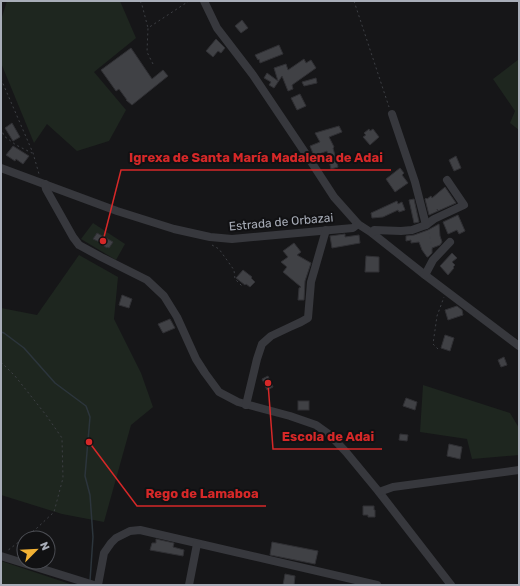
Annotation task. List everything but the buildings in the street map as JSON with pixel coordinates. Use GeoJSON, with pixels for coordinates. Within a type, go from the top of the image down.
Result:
{"type":"FeatureCollection","features":[{"type":"Feature","properties":{"kind":"street","name":"Estrada de Orbazai"},"geometry":{"type":"LineString","coordinates":[[1,168],[117,211],[174,229],[204,236],[232,240],[353,228],[355,222],[334,196],[253,75],[217,28],[204,1]]}},
{"type":"Feature","properties":{"kind":"street"},"geometry":{"type":"LineString","coordinates":[[392,114],[415,182],[427,224]]}},
{"type":"Feature","properties":{"kind":"street"},"geometry":{"type":"LineString","coordinates":[[372,233],[374,230],[412,230],[427,224],[464,204],[447,180]]}},
{"type":"Feature","properties":{"kind":"street"},"geometry":{"type":"LineString","coordinates":[[43,184],[79,245],[147,280],[164,296],[177,317],[202,368],[219,392],[246,405],[290,416],[316,425],[330,435],[379,492],[451,585]]}},
{"type":"Feature","properties":{"kind":"street"},"geometry":{"type":"LineString","coordinates":[[50,197],[54,188]]}},
{"type":"Feature","properties":{"kind":"street"},"geometry":{"type":"LineString","coordinates":[[355,222],[372,233],[519,346]]}},
{"type":"Feature","properties":{"kind":"street"},"geometry":{"type":"LineString","coordinates":[[246,405],[255,365],[262,344],[271,336],[308,318],[311,282],[326,230]]}},
{"type":"Feature","properties":{"kind":"street"},"geometry":{"type":"LineString","coordinates":[[425,275],[433,260],[450,242]]}},
{"type":"Feature","properties":{"kind":"street"},"geometry":{"type":"LineString","coordinates":[[379,492],[393,487],[519,470]]}},
{"type":"Feature","properties":{"kind":"street"},"geometry":{"type":"LineString","coordinates":[[98,585],[104,553],[110,543],[116,538],[130,531],[140,530],[377,585]]}},
{"type":"Feature","properties":{"kind":"street"},"geometry":{"type":"LineString","coordinates":[[189,585],[197,544]]}},
{"type":"Feature","properties":{"kind":"street"},"geometry":{"type":"LineString","coordinates":[[4,553],[94,585]]}},
{"type":"Feature","properties":{"kind":"path"},"geometry":{"type":"LineString","coordinates":[[140,1],[148,28],[147,52],[153,64]]}},
{"type":"Feature","properties":{"kind":"path"},"geometry":{"type":"LineString","coordinates":[[148,28],[189,1]]}},
{"type":"Feature","properties":{"kind":"path"},"geometry":{"type":"LineString","coordinates":[[354,1],[392,114]]}},
{"type":"Feature","properties":{"kind":"path"},"geometry":{"type":"LineString","coordinates":[[1,79],[33,153],[43,184]]}},
{"type":"Feature","properties":{"kind":"path"},"geometry":{"type":"LineString","coordinates":[[1,128],[4,136],[16,145],[33,153]]}},
{"type":"Feature","properties":{"kind":"path"},"geometry":{"type":"LineString","coordinates":[[427,224],[432,250]]}},
{"type":"Feature","properties":{"kind":"path"},"geometry":{"type":"LineString","coordinates":[[204,236],[205,240],[219,249],[234,270],[235,279],[242,286]]}},
{"type":"Feature","properties":{"kind":"path"},"geometry":{"type":"LineString","coordinates":[[438,349],[433,344],[438,316],[446,291]]}},
{"type":"Feature","properties":{"kind":"path"},"geometry":{"type":"LineString","coordinates":[[1,362],[15,376],[62,438],[63,472],[63,478],[54,512],[4,553]]}},
{"type":"Feature","properties":{"kind":"shaded area"},"geometry":{"type":"Polygon","coordinates":[[[7,1],[120,1],[136,38],[94,72],[126,110],[109,141],[77,151],[47,124],[34,143],[1,63],[1,20],[7,1]]]}},
{"type":"Feature","properties":{"kind":"shaded area"},"geometry":{"type":"Polygon","coordinates":[[[519,59],[519,130],[510,123],[515,111],[493,79],[519,59]]]}},
{"type":"Feature","properties":{"kind":"shaded area"},"geometry":{"type":"Polygon","coordinates":[[[93,223],[125,244],[116,260],[81,239],[93,223]]]}},
{"type":"Feature","properties":{"kind":"shaded area"},"geometry":{"type":"Polygon","coordinates":[[[79,255],[118,277],[114,319],[141,373],[153,407],[131,425],[104,522],[62,514],[1,495],[1,308],[37,315],[79,255]]]}},
{"type":"Feature","properties":{"kind":"shaded area"},"geometry":{"type":"Polygon","coordinates":[[[423,385],[510,413],[519,428],[519,455],[472,459],[467,439],[420,432],[423,385]]]}},
{"type":"Feature","properties":{"kind":"shaded area"},"geometry":{"type":"Polygon","coordinates":[[[1,561],[16,566],[16,570],[28,570],[73,585],[1,585],[1,561]]]}},
{"type":"Feature","properties":{"kind":"waterway"},"geometry":{"type":"LineString","coordinates":[[1,332],[24,348],[55,383],[86,406],[90,417],[85,476],[90,495],[93,537],[90,581]]}},
{"type":"Feature","properties":{"kind":"place","name":"Igrexa de Santa María Madalena de Adai"},"geometry":{"type":"Point","coordinates":[103,241]}},
{"type":"Feature","properties":{"kind":"place","name":"Escola de Adai"},"geometry":{"type":"Point","coordinates":[268,383]}},
{"type":"Feature","properties":{"kind":"place","name":"Rego de Lamaboa"},"geometry":{"type":"Point","coordinates":[89,442]}}]}
